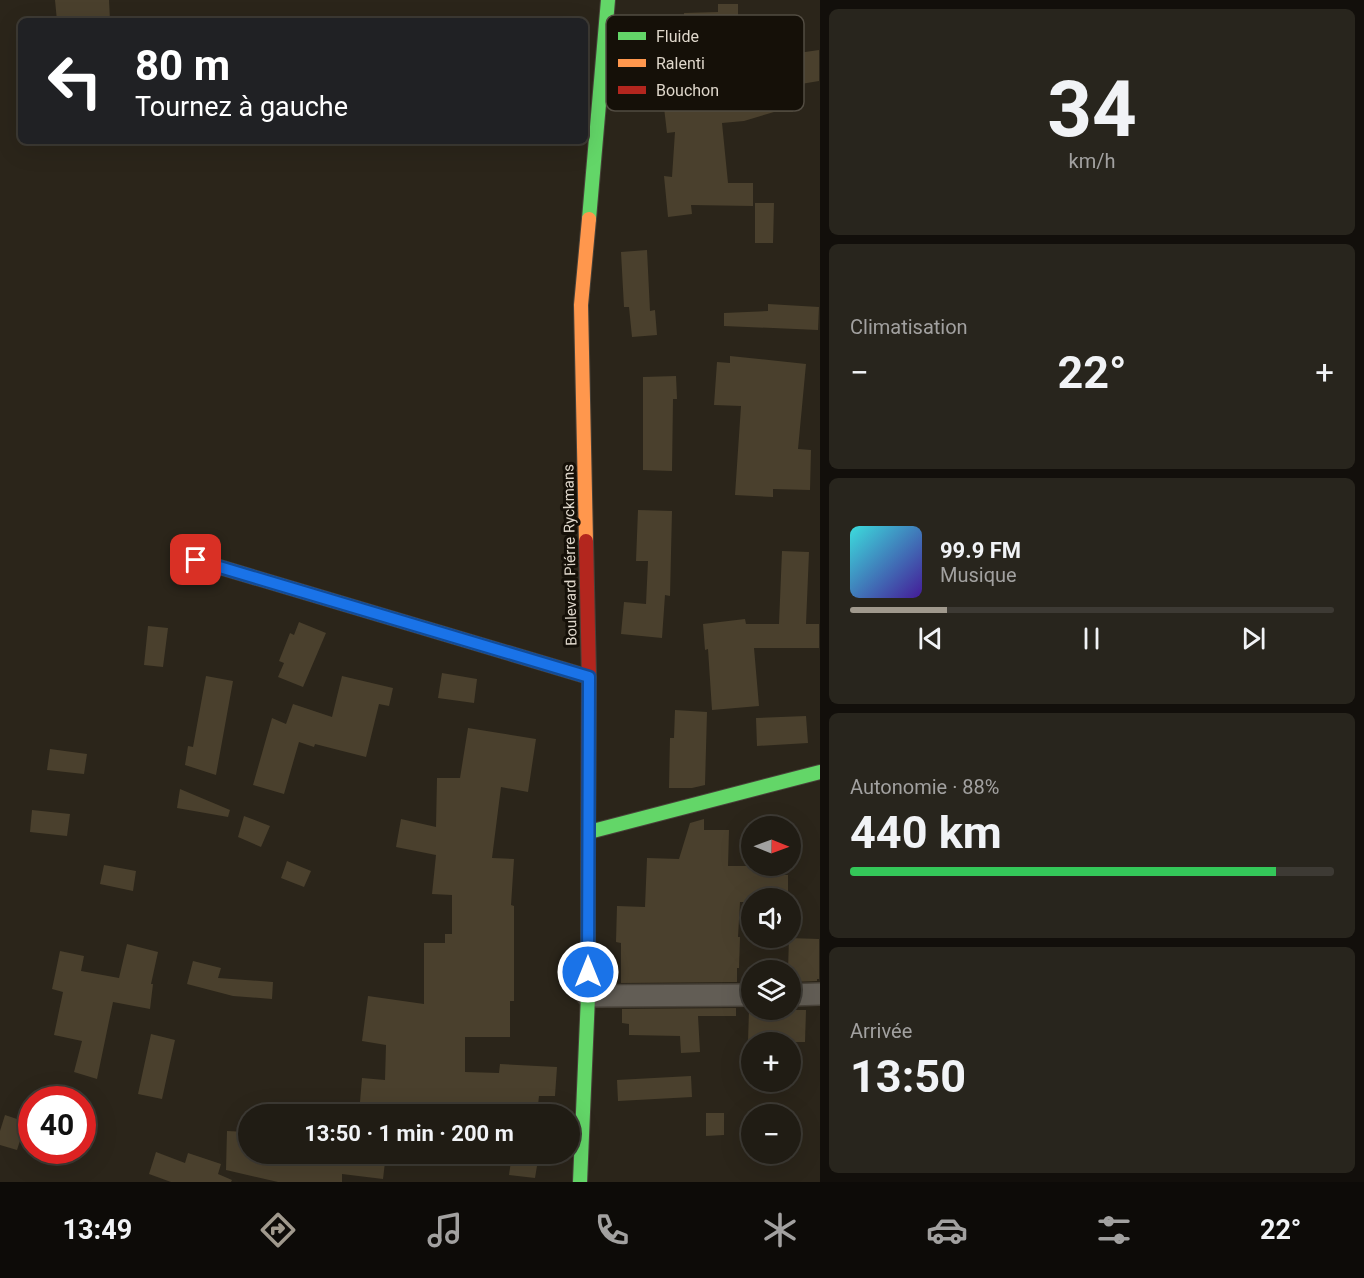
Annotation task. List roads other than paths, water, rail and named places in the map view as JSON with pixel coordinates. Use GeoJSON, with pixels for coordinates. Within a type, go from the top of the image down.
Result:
{"type":"FeatureCollection","features":[{"type":"Feature","properties":{"kind":"street","name":"Boulevard Piérre Ryckmans"},"geometry":{"type":"LineString","coordinates":[[607,15],[608,0]]}},
{"type":"Feature","properties":{"kind":"street","name":"Boulevard Piérre Ryckmans"},"geometry":{"type":"LineString","coordinates":[[580,1182],[588,996],[589,832],[589,677],[581,305],[606,23]]}},
{"type":"Feature","properties":{"kind":"street"},"geometry":{"type":"LineString","coordinates":[[196,560],[589,677]]}},
{"type":"Feature","properties":{"kind":"street"},"geometry":{"type":"LineString","coordinates":[[589,832],[819,772]]}},
{"type":"Feature","properties":{"kind":"street"},"geometry":{"type":"LineString","coordinates":[[801,994],[819,994]]}},
{"type":"Feature","properties":{"kind":"street"},"geometry":{"type":"LineString","coordinates":[[588,996],[741,995]]}}]}
